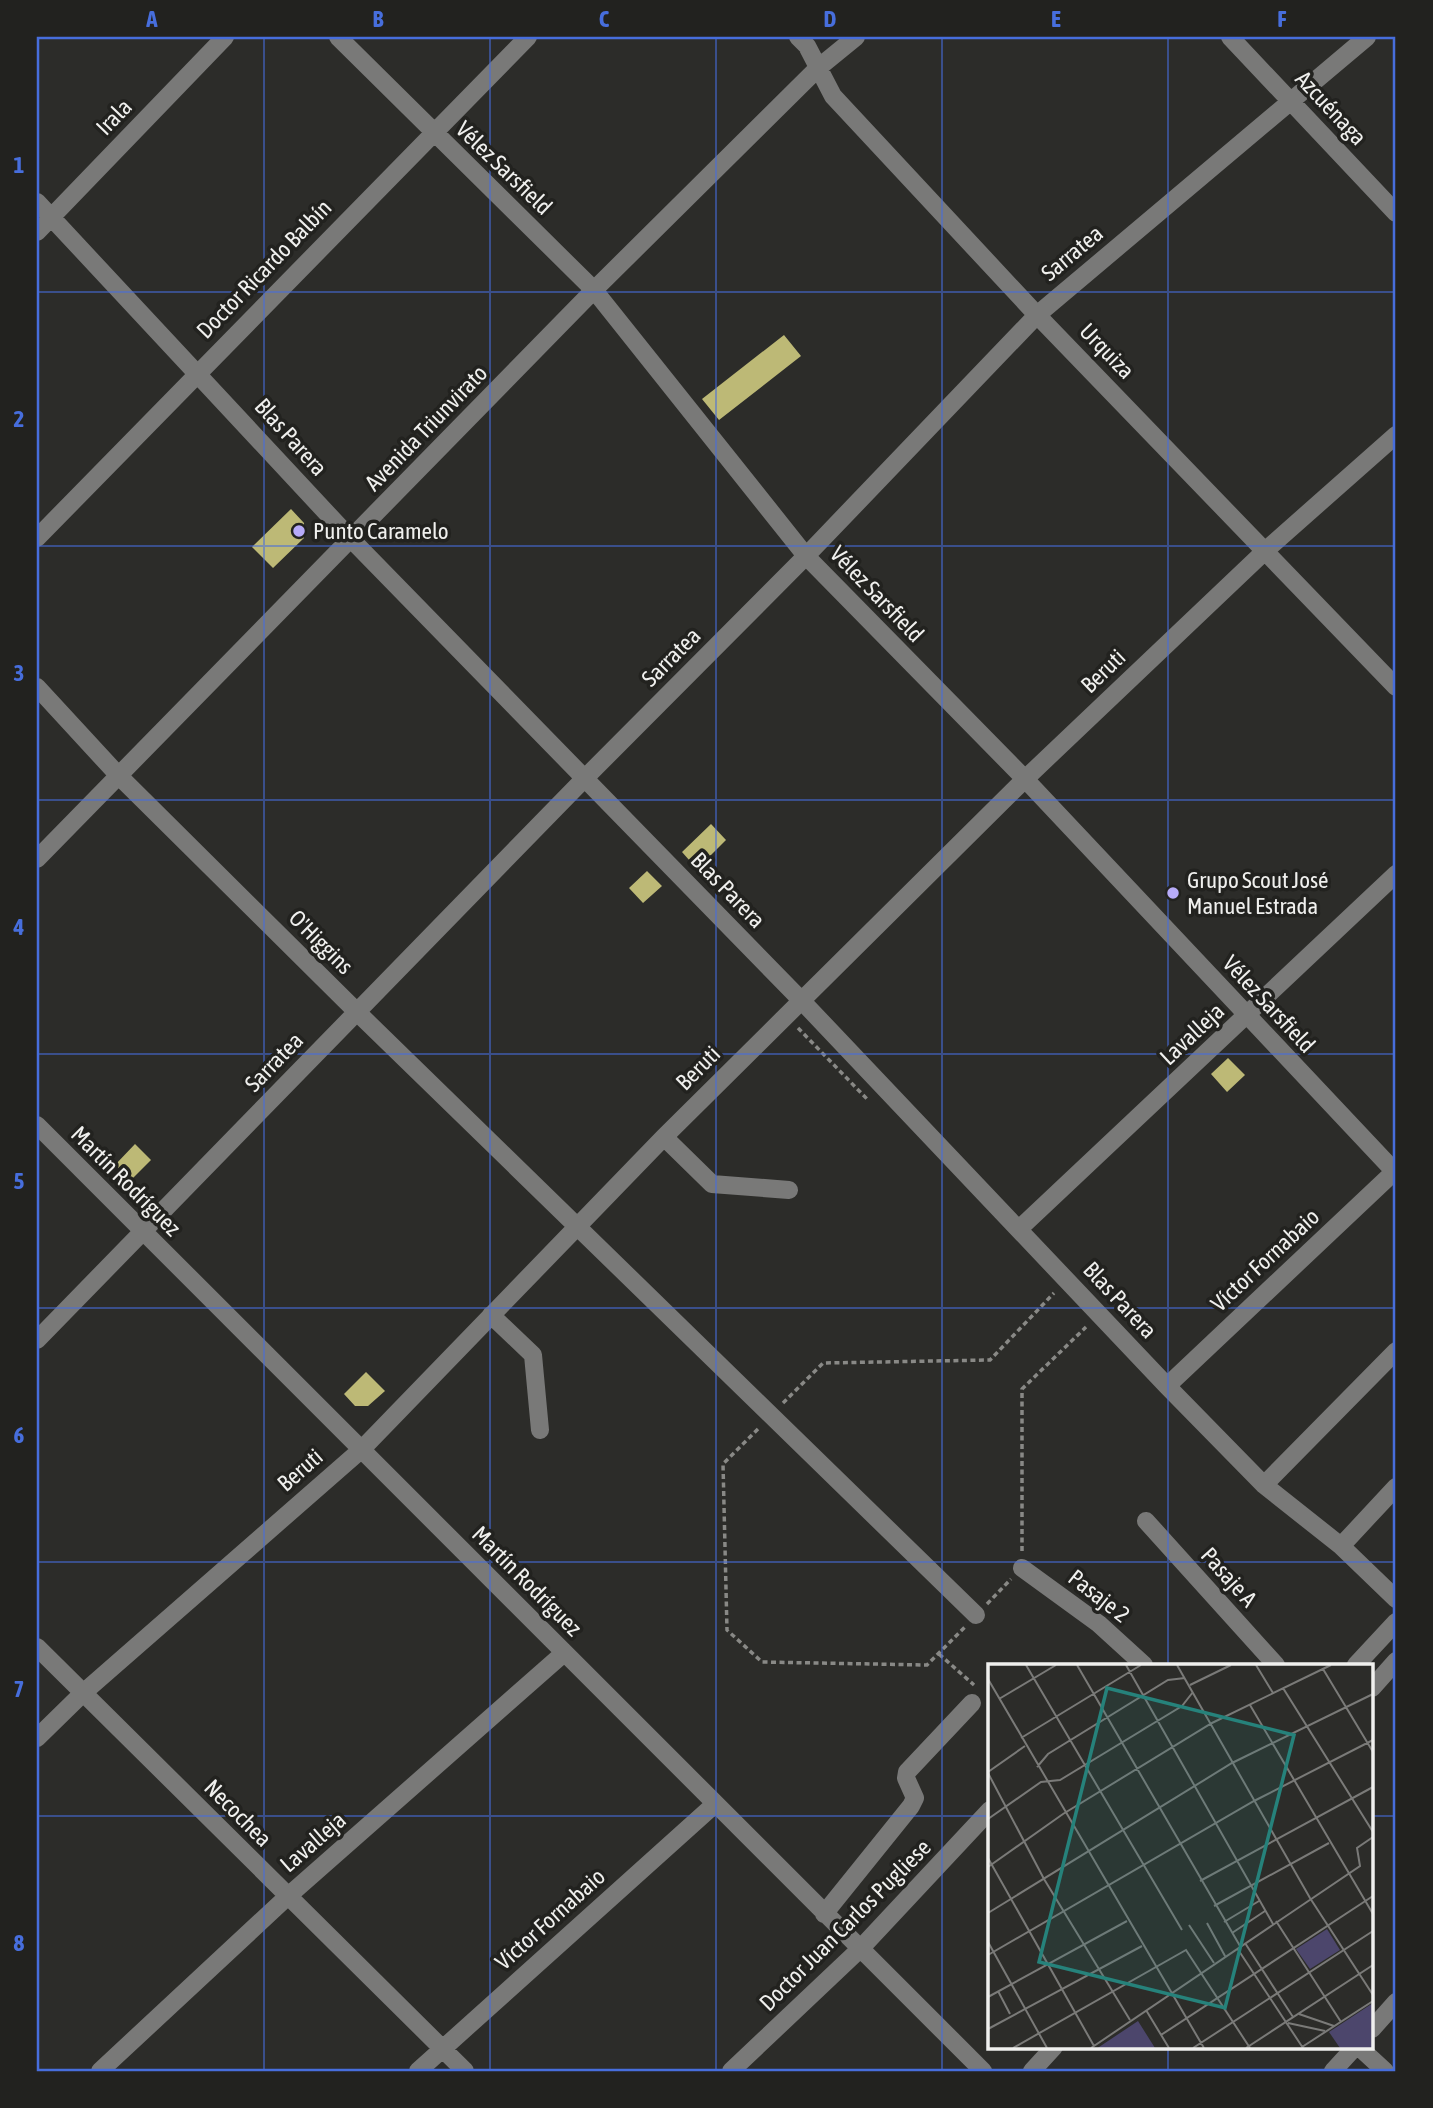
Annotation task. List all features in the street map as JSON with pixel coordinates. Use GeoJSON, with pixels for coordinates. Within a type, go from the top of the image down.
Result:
{"type":"FeatureCollection","features":[{"type":"Feature","properties":{"kind":"street","name":"Irala"},"geometry":{"type":"LineString","coordinates":[[37,232],[225,37]]}},
{"type":"Feature","properties":{"kind":"street","name":"Vélez Sarsfield"},"geometry":{"type":"LineString","coordinates":[[338,37],[594,290],[806,556],[1025,779],[1396,1171]]}},
{"type":"Feature","properties":{"kind":"street","name":"Doctor Ricardo Balbín"},"geometry":{"type":"LineString","coordinates":[[37,538],[528,37]]}},
{"type":"Feature","properties":{"kind":"street","name":"Urquiza"},"geometry":{"type":"LineString","coordinates":[[798,37],[833,96],[1037,314],[1396,687]]}},
{"type":"Feature","properties":{"kind":"street","name":"Avenida Triunvirato"},"geometry":{"type":"LineString","coordinates":[[37,859],[594,290],[818,68],[856,37]]}},
{"type":"Feature","properties":{"kind":"street","name":"Azcuénaga"},"geometry":{"type":"LineString","coordinates":[[1230,37],[1396,213]]}},
{"type":"Feature","properties":{"kind":"street","name":"Sarratea"},"geometry":{"type":"LineString","coordinates":[[37,1340],[585,778],[806,556],[1037,314],[1367,37]]}},
{"type":"Feature","properties":{"kind":"street","name":"Blas Parera"},"geometry":{"type":"LineString","coordinates":[[37,202],[198,371],[351,539],[800,999],[1167,1386],[1264,1485],[1341,1546],[1396,1599]]}},
{"type":"Feature","properties":{"kind":"street","name":"Beruti"},"geometry":{"type":"LineString","coordinates":[[37,1738],[83,1693],[362,1449],[578,1224],[800,999],[1025,779],[1266,550],[1396,435]]}},
{"type":"Feature","properties":{"kind":"street","name":"O'Higgins"},"geometry":{"type":"LineString","coordinates":[[37,687],[119,776],[357,1012],[578,1224],[976,1615]]}},
{"type":"Feature","properties":{"kind":"street","name":"Lavalleja"},"geometry":{"type":"LineString","coordinates":[[1020,1228],[1396,874]]}},
{"type":"Feature","properties":{"kind":"street","name":"Martín Rodríguez"},"geometry":{"type":"LineString","coordinates":[[37,1125],[983,2071]]}},
{"type":"Feature","properties":{"kind":"street"},"geometry":{"type":"LineString","coordinates":[[664,1137],[712,1184],[789,1190]]}},
{"type":"Feature","properties":{"kind":"street","name":"Víctor Fornabaio"},"geometry":{"type":"LineString","coordinates":[[1167,1386],[1396,1171]]}},
{"type":"Feature","properties":{"kind":"street"},"geometry":{"type":"LineString","coordinates":[[491,1315],[533,1355],[540,1430]]}},
{"type":"Feature","properties":{"kind":"street"},"geometry":{"type":"LineString","coordinates":[[1264,1485],[1396,1351]]}},
{"type":"Feature","properties":{"kind":"street"},"geometry":{"type":"LineString","coordinates":[[1341,1546],[1396,1487]]}},
{"type":"Feature","properties":{"kind":"street","name":"Pasaje A"},"geometry":{"type":"LineString","coordinates":[[1146,1521],[1275,1664]]}},
{"type":"Feature","properties":{"kind":"street","name":"Pasaje 2"},"geometry":{"type":"LineString","coordinates":[[1021,1568],[1099,1624],[1143,1664]]}},
{"type":"Feature","properties":{"kind":"street"},"geometry":{"type":"LineString","coordinates":[[1357,1664],[1396,1622]]}},
{"type":"Feature","properties":{"kind":"street","name":"Necochea"},"geometry":{"type":"LineString","coordinates":[[37,1647],[465,2071]]}},
{"type":"Feature","properties":{"kind":"street","name":"Lavalleja"},"geometry":{"type":"LineString","coordinates":[[100,2071],[287,1897],[564,1653]]}},
{"type":"Feature","properties":{"kind":"street"},"geometry":{"type":"LineString","coordinates":[[1374,1686],[1396,1661]]}},
{"type":"Feature","properties":{"kind":"street"},"geometry":{"type":"LineString","coordinates":[[824,1914],[911,1806],[915,1798],[906,1779],[907,1772],[977,1697]]}},
{"type":"Feature","properties":{"kind":"street","name":"Víctor Fornabaio"},"geometry":{"type":"LineString","coordinates":[[418,2071],[715,1804]]}},
{"type":"Feature","properties":{"kind":"street","name":"Doctor Juan Carlos Pugliese"},"geometry":{"type":"LineString","coordinates":[[731,2071],[860,1949],[988,1812]]}},
{"type":"Feature","properties":{"kind":"street"},"geometry":{"type":"LineString","coordinates":[[1374,2027],[1396,2002]]}},
{"type":"Feature","properties":{"kind":"street"},"geometry":{"type":"LineString","coordinates":[[1032,2071],[1053,2048]]}},
{"type":"Feature","properties":{"kind":"street"},"geometry":{"type":"LineString","coordinates":[[1333,2071],[1356,2048]]}},
{"type":"Feature","properties":{"kind":"street"},"geometry":{"type":"LineString","coordinates":[[1358,2048],[1385,2071]]}},
{"type":"Feature","properties":{"kind":"path"},"geometry":{"type":"LineString","coordinates":[[788,1036],[797,1027],[873,1105]]}},
{"type":"Feature","properties":{"kind":"path"},"geometry":{"type":"LineString","coordinates":[[1062,1301],[1054,1293],[990,1360],[823,1363],[723,1464],[727,1630],[762,1662],[927,1665],[1021,1568],[1022,1388],[1087,1327],[1078,1318]]}},
{"type":"Feature","properties":{"kind":"path"},"geometry":{"type":"LineString","coordinates":[[939,1654],[977,1697]]}},
{"type":"Feature","properties":{"kind":"building"},"geometry":{"type":"Polygon","coordinates":[[[784,335],[801,356],[719,420],[702,399],[784,335]]]}},
{"type":"Feature","properties":{"kind":"building"},"geometry":{"type":"Polygon","coordinates":[[[291,509],[304,523],[304,538],[273,568],[252,547],[291,509]]]}},
{"type":"Feature","properties":{"kind":"building"},"geometry":{"type":"Polygon","coordinates":[[[711,824],[726,840],[697,869],[682,852],[711,824]]]}},
{"type":"Feature","properties":{"kind":"building"},"geometry":{"type":"Polygon","coordinates":[[[647,871],[662,886],[643,903],[629,888],[647,871]]]}},
{"type":"Feature","properties":{"kind":"building"},"geometry":{"type":"Polygon","coordinates":[[[1228,1058],[1245,1075],[1227,1092],[1211,1074],[1228,1058]]]}},
{"type":"Feature","properties":{"kind":"building"},"geometry":{"type":"Polygon","coordinates":[[[135,1144],[151,1160],[130,1181],[115,1165],[135,1144]]]}},
{"type":"Feature","properties":{"kind":"building"},"geometry":{"type":"Polygon","coordinates":[[[366,1372],[385,1391],[368,1406],[355,1406],[344,1394],[366,1372]]]}},
{"type":"Feature","properties":{"kind":"place","name":"Punto Caramelo"},"geometry":{"type":"Point","coordinates":[299,531]}},
{"type":"Feature","properties":{"kind":"place","name":"Grupo Scout José Manuel Estrada"},"geometry":{"type":"Point","coordinates":[1173,893]}}]}
